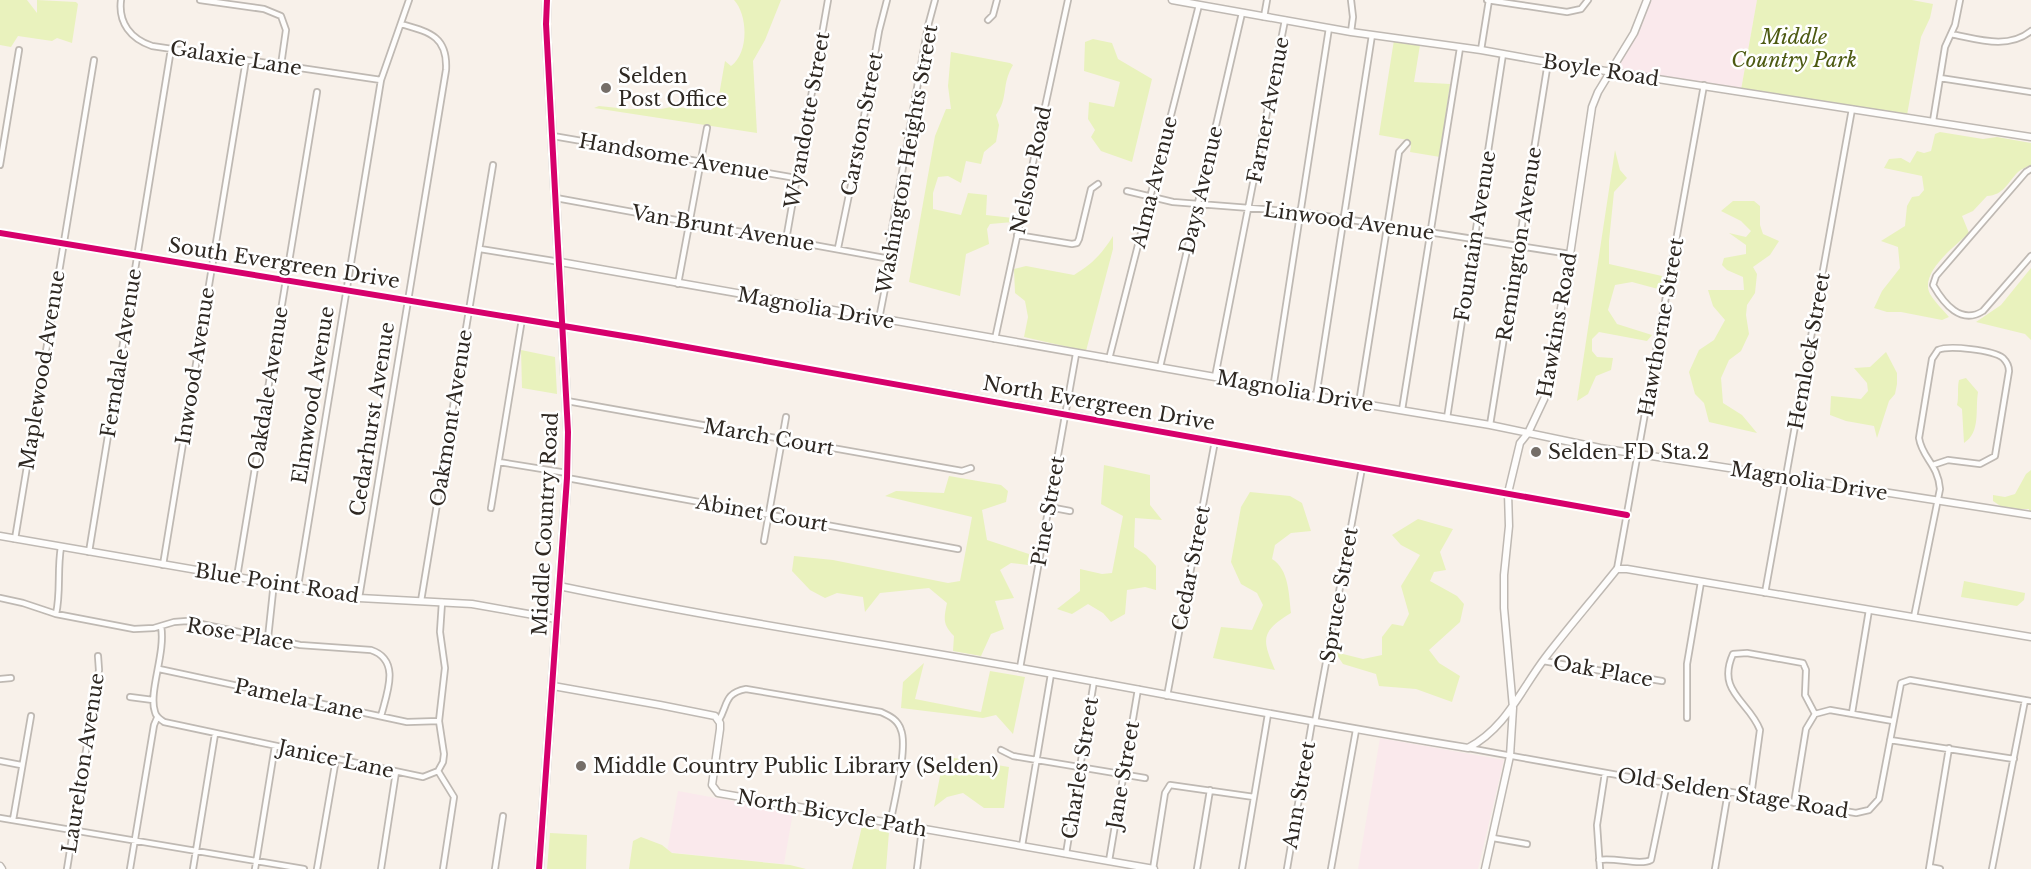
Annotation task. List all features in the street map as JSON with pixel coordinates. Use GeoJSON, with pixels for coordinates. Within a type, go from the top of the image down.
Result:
{"type":"FeatureCollection","features":[{"type":"Feature","properties":{"kind":"main road","name":"Middle Country Road"},"geometry":{"type":"LineString","coordinates":[[539,869],[567,475],[567,401],[546,24],[547,0]]}},
{"type":"Feature","properties":{"kind":"street","name":"Galaxie Lane"},"geometry":{"type":"LineString","coordinates":[[121,0],[120,13],[123,22],[129,32],[143,43],[381,80]]}},
{"type":"Feature","properties":{"kind":"street"},"geometry":{"type":"LineString","coordinates":[[200,0],[264,9],[281,16],[286,30],[281,65]]}},
{"type":"Feature","properties":{"kind":"street","name":"Elmwood Avenue"},"geometry":{"type":"LineString","coordinates":[[298,586],[381,80],[409,0]]}},
{"type":"Feature","properties":{"kind":"street","name":"Wyandotte Street"},"geometry":{"type":"LineString","coordinates":[[786,240],[828,0]]}},
{"type":"Feature","properties":{"kind":"street","name":"Carston Street"},"geometry":{"type":"LineString","coordinates":[[838,249],[879,31],[887,0]]}},
{"type":"Feature","properties":{"kind":"street","name":"Washington Heights Street"},"geometry":{"type":"LineString","coordinates":[[879,319],[890,258],[890,240],[928,26],[935,0]]}},
{"type":"Feature","properties":{"kind":"street"},"geometry":{"type":"LineString","coordinates":[[988,20],[993,15],[997,0]]}},
{"type":"Feature","properties":{"kind":"street","name":"Nelson Road"},"geometry":{"type":"LineString","coordinates":[[995,339],[1068,0]]}},
{"type":"Feature","properties":{"kind":"street","name":"Boyle Road"},"geometry":{"type":"LineString","coordinates":[[1173,0],[1351,32],[1481,50],[2031,136]]}},
{"type":"Feature","properties":{"kind":"street"},"geometry":{"type":"LineString","coordinates":[[1264,17],[1267,0]]}},
{"type":"Feature","properties":{"kind":"street"},"geometry":{"type":"LineString","coordinates":[[1351,0],[1353,17],[1351,32]]}},
{"type":"Feature","properties":{"kind":"street"},"geometry":{"type":"LineString","coordinates":[[1481,50],[1488,0],[1567,12],[1581,9],[1588,0]]}},
{"type":"Feature","properties":{"kind":"street","name":"Hawkins Road"},"geometry":{"type":"LineString","coordinates":[[1485,869],[1510,756],[1513,708],[1504,608],[1504,575],[1509,525],[1508,493],[1513,466],[1520,443],[1528,433],[1545,397],[1593,107],[1601,87],[1634,33],[1647,0]]}},
{"type":"Feature","properties":{"kind":"street"},"geometry":{"type":"LineString","coordinates":[[1933,121],[1945,47],[1956,20],[1960,0]]}},
{"type":"Feature","properties":{"kind":"street","name":"Alma Avenue"},"geometry":{"type":"LineString","coordinates":[[1109,359],[1199,5]]}},
{"type":"Feature","properties":{"kind":"street","name":"Days Avenue"},"geometry":{"type":"LineString","coordinates":[[1160,368],[1242,13]]}},
{"type":"Feature","properties":{"kind":"street","name":"Farner Avenue"},"geometry":{"type":"LineString","coordinates":[[1215,377],[1286,20]]}},
{"type":"Feature","properties":{"kind":"street","name":"Cedarhurst Avenue"},"geometry":{"type":"LineString","coordinates":[[359,598],[447,59],[444,48],[436,37],[401,24]]}},
{"type":"Feature","properties":{"kind":"street"},"geometry":{"type":"LineString","coordinates":[[1273,389],[1329,28]]}},
{"type":"Feature","properties":{"kind":"street"},"geometry":{"type":"LineString","coordinates":[[1951,34],[2004,42],[2020,38],[2031,31]]}},
{"type":"Feature","properties":{"kind":"street"},"geometry":{"type":"LineString","coordinates":[[1316,397],[1372,35]]}},
{"type":"Feature","properties":{"kind":"street"},"geometry":{"type":"LineString","coordinates":[[1402,410],[1460,48]]}},
{"type":"Feature","properties":{"kind":"street","name":"Ferndale Avenue"},"geometry":{"type":"LineString","coordinates":[[89,552],[171,49]]}},
{"type":"Feature","properties":{"kind":"street"},"geometry":{"type":"LineString","coordinates":[[0,165],[19,50]]}},
{"type":"Feature","properties":{"kind":"street","name":"Fountain Avenue"},"geometry":{"type":"LineString","coordinates":[[1446,418],[1503,54]]}},
{"type":"Feature","properties":{"kind":"street"},"geometry":{"type":"LineString","coordinates":[[1601,87],[1624,73],[1620,67],[1621,56]]}},
{"type":"Feature","properties":{"kind":"street","name":"Maplewood Avenue"},"geometry":{"type":"LineString","coordinates":[[15,539],[94,60]]}},
{"type":"Feature","properties":{"kind":"street","name":"Inwood Avenue"},"geometry":{"type":"LineString","coordinates":[[163,565],[246,60]]}},
{"type":"Feature","properties":{"kind":"street","name":"Remington Avenue"},"geometry":{"type":"LineString","coordinates":[[1490,426],[1548,62]]}},
{"type":"Feature","properties":{"kind":"street"},"geometry":{"type":"LineString","coordinates":[[1594,69],[1602,78],[1601,87]]}},
{"type":"Feature","properties":{"kind":"street"},"geometry":{"type":"LineString","coordinates":[[1940,78],[2031,92]]}},
{"type":"Feature","properties":{"kind":"street","name":"Hawthorne Street"},"geometry":{"type":"LineString","coordinates":[[1617,569],[1704,85]]}},
{"type":"Feature","properties":{"kind":"street","name":"Oakdale Avenue"},"geometry":{"type":"LineString","coordinates":[[237,577],[317,92]]}},
{"type":"Feature","properties":{"kind":"street","name":"Hemlock Street"},"geometry":{"type":"LineString","coordinates":[[1765,593],[1852,109]]}},
{"type":"Feature","properties":{"kind":"street"},"geometry":{"type":"LineString","coordinates":[[678,284],[707,128]]}},
{"type":"Feature","properties":{"kind":"street","name":"Handsome Avenue"},"geometry":{"type":"LineString","coordinates":[[552,136],[796,178]]}},
{"type":"Feature","properties":{"kind":"street"},"geometry":{"type":"LineString","coordinates":[[1359,403],[1399,152],[1407,143]]}},
{"type":"Feature","properties":{"kind":"street","name":"Oakmont Avenue"},"geometry":{"type":"LineString","coordinates":[[421,601],[493,165]]}},
{"type":"Feature","properties":{"kind":"street"},"geometry":{"type":"LineString","coordinates":[[2031,169],[1936,276],[1933,285],[1939,295],[1957,313],[1964,316],[1975,316],[2031,256]]}},
{"type":"Feature","properties":{"kind":"street"},"geometry":{"type":"LineString","coordinates":[[1017,235],[1077,243],[1080,239],[1091,189],[1098,184]]}},
{"type":"Feature","properties":{"kind":"street","name":"Linwood Avenue"},"geometry":{"type":"LineString","coordinates":[[1127,191],[1173,202],[1300,212],[1570,254]]}},
{"type":"Feature","properties":{"kind":"street","name":"Van Brunt Avenue"},"geometry":{"type":"LineString","coordinates":[[556,198],[890,258]]}},
{"type":"Feature","properties":{"kind":"street","name":"South Evergreen Drive"},"geometry":{"type":"LineString","coordinates":[[0,233],[563,326]]}},
{"type":"Feature","properties":{"kind":"street"},"geometry":{"type":"LineString","coordinates":[[480,249],[560,262]]}},
{"type":"Feature","properties":{"kind":"street","name":"Magnolia Drive"},"geometry":{"type":"LineString","coordinates":[[560,262],[1215,377],[1316,397],[1402,410],[1600,448],[2031,515]]}},
{"type":"Feature","properties":{"kind":"street"},"geometry":{"type":"LineString","coordinates":[[491,508],[522,319]]}},
{"type":"Feature","properties":{"kind":"street","name":"North Evergreen Drive"},"geometry":{"type":"LineString","coordinates":[[563,326],[1066,413],[1627,515]]}},
{"type":"Feature","properties":{"kind":"street"},"geometry":{"type":"LineString","coordinates":[[1914,617],[1940,482],[1933,465],[1920,446],[1919,434],[1932,359],[1938,350],[1948,347],[1998,355],[2006,361],[2009,367],[1998,445],[1993,459],[1980,464],[1948,460],[1933,465]]}},
{"type":"Feature","properties":{"kind":"street","name":"Pine Street"},"geometry":{"type":"LineString","coordinates":[[1020,668],[1076,354]]}},
{"type":"Feature","properties":{"kind":"street","name":"March Court"},"geometry":{"type":"LineString","coordinates":[[567,401],[962,471],[971,468]]}},
{"type":"Feature","properties":{"kind":"street"},"geometry":{"type":"LineString","coordinates":[[764,541],[786,417]]}},
{"type":"Feature","properties":{"kind":"street"},"geometry":{"type":"LineString","coordinates":[[1534,420],[1535,429],[1542,436]]}},
{"type":"Feature","properties":{"kind":"street","name":"Cedar Street"},"geometry":{"type":"LineString","coordinates":[[1167,696],[1215,441]]}},
{"type":"Feature","properties":{"kind":"street","name":"Abinet Court"},"geometry":{"type":"LineString","coordinates":[[499,462],[958,549]]}},
{"type":"Feature","properties":{"kind":"street","name":"Spruce Street"},"geometry":{"type":"LineString","coordinates":[[1314,722],[1362,468]]}},
{"type":"Feature","properties":{"kind":"street"},"geometry":{"type":"LineString","coordinates":[[1049,507],[1070,511]]}},
{"type":"Feature","properties":{"kind":"street","name":"Blue Point Road"},"geometry":{"type":"LineString","coordinates":[[0,536],[359,598],[472,604],[556,619]]}},
{"type":"Feature","properties":{"kind":"street"},"geometry":{"type":"LineString","coordinates":[[56,614],[60,593],[58,569],[61,547]]}},
{"type":"Feature","properties":{"kind":"street"},"geometry":{"type":"LineString","coordinates":[[559,586],[674,609],[1468,748],[1492,732],[1513,708],[1543,661],[1617,569],[1628,568],[2031,637]]}},
{"type":"Feature","properties":{"kind":"street"},"geometry":{"type":"LineString","coordinates":[[268,638],[274,582]]}},
{"type":"Feature","properties":{"kind":"street"},"geometry":{"type":"LineString","coordinates":[[1687,718],[1687,664],[1701,582]]}},
{"type":"Feature","properties":{"kind":"street","name":"Rose Place"},"geometry":{"type":"LineString","coordinates":[[0,598],[56,614],[134,629],[187,621],[300,645],[371,650],[382,655],[389,665],[391,674],[381,716]]}},
{"type":"Feature","properties":{"kind":"street"},"geometry":{"type":"LineString","coordinates":[[442,602],[440,632],[445,668],[439,721],[444,753],[443,762],[438,771],[454,796],[443,869]]}},
{"type":"Feature","properties":{"kind":"street"},"geometry":{"type":"LineString","coordinates":[[1852,713],[1869,610]]}},
{"type":"Feature","properties":{"kind":"street"},"geometry":{"type":"LineString","coordinates":[[130,869],[157,718],[153,700],[163,637],[161,626]]}},
{"type":"Feature","properties":{"kind":"street"},"geometry":{"type":"LineString","coordinates":[[1751,796],[1760,730],[1757,722],[1731,687],[1729,673],[1733,654],[1747,653],[1803,663],[1806,670],[1805,695],[1815,714]]}},
{"type":"Feature","properties":{"kind":"street","name":"Laurelton Avenue"},"geometry":{"type":"LineString","coordinates":[[67,869],[99,670],[98,656]]}},
{"type":"Feature","properties":{"kind":"street","name":"Oak Place"},"geometry":{"type":"LineString","coordinates":[[1543,661],[1662,681]]}},
{"type":"Feature","properties":{"kind":"street","name":"Pamela Lane"},"geometry":{"type":"LineString","coordinates":[[159,669],[416,723],[439,721]]}},
{"type":"Feature","properties":{"kind":"street"},"geometry":{"type":"LineString","coordinates":[[1022,846],[1051,674]]}},
{"type":"Feature","properties":{"kind":"street"},"geometry":{"type":"LineString","coordinates":[[0,679],[11,678]]}},
{"type":"Feature","properties":{"kind":"street","name":"Old Selden Stage Road"},"geometry":{"type":"LineString","coordinates":[[1468,748],[1605,773],[1856,813],[1869,810],[1879,799],[1900,685],[1907,680],[2028,701]]}},
{"type":"Feature","properties":{"kind":"street","name":"Charles Street"},"geometry":{"type":"LineString","coordinates":[[1066,854],[1094,681]]}},
{"type":"Feature","properties":{"kind":"street"},"geometry":{"type":"LineString","coordinates":[[553,686],[708,714],[719,720],[729,697],[746,689],[881,712],[898,723],[904,740],[890,824]]}},
{"type":"Feature","properties":{"kind":"street","name":"Jane Street"},"geometry":{"type":"LineString","coordinates":[[1109,861],[1138,690]]}},
{"type":"Feature","properties":{"kind":"street"},"geometry":{"type":"LineString","coordinates":[[130,697],[153,700]]}},
{"type":"Feature","properties":{"kind":"street"},"geometry":{"type":"LineString","coordinates":[[1992,869],[2028,701]]}},
{"type":"Feature","properties":{"kind":"street"},"geometry":{"type":"LineString","coordinates":[[1794,803],[1806,729],[1815,714],[1830,710],[1893,720]]}},
{"type":"Feature","properties":{"kind":"street"},"geometry":{"type":"LineString","coordinates":[[1242,869],[1268,714]]}},
{"type":"Feature","properties":{"kind":"street"},"geometry":{"type":"LineString","coordinates":[[13,820],[31,716]]}},
{"type":"Feature","properties":{"kind":"street","name":"Janice Lane"},"geometry":{"type":"LineString","coordinates":[[157,718],[171,725],[396,772],[423,777],[438,771]]}},
{"type":"Feature","properties":{"kind":"street","name":"North Bicycle Path"},"geometry":{"type":"LineString","coordinates":[[719,720],[720,729],[712,785],[718,793],[1154,869]]}},
{"type":"Feature","properties":{"kind":"street","name":"Ann Street"},"geometry":{"type":"LineString","coordinates":[[1287,869],[1314,722]]}},
{"type":"Feature","properties":{"kind":"street"},"geometry":{"type":"LineString","coordinates":[[1331,869],[1356,730]]}},
{"type":"Feature","properties":{"kind":"street"},"geometry":{"type":"LineString","coordinates":[[193,869],[215,734]]}},
{"type":"Feature","properties":{"kind":"street"},"geometry":{"type":"LineString","coordinates":[[1890,740],[2014,759]]}},
{"type":"Feature","properties":{"kind":"street"},"geometry":{"type":"LineString","coordinates":[[255,869],[275,746]]}},
{"type":"Feature","properties":{"kind":"street"},"geometry":{"type":"LineString","coordinates":[[1940,869],[1929,868],[1949,748]]}},
{"type":"Feature","properties":{"kind":"street"},"geometry":{"type":"LineString","coordinates":[[1001,750],[1013,756],[1145,778]]}},
{"type":"Feature","properties":{"kind":"street"},"geometry":{"type":"LineString","coordinates":[[317,869],[336,759]]}},
{"type":"Feature","properties":{"kind":"street"},"geometry":{"type":"LineString","coordinates":[[0,761],[21,765]]}},
{"type":"Feature","properties":{"kind":"street"},"geometry":{"type":"LineString","coordinates":[[381,869],[396,772]]}},
{"type":"Feature","properties":{"kind":"street"},"geometry":{"type":"LineString","coordinates":[[1600,869],[1597,825],[1605,773]]}},
{"type":"Feature","properties":{"kind":"street"},"geometry":{"type":"LineString","coordinates":[[1599,860],[1618,859],[1644,863],[1651,860],[1667,783]]}},
{"type":"Feature","properties":{"kind":"street"},"geometry":{"type":"LineString","coordinates":[[1154,869],[1165,793],[1170,785],[1254,797]]}},
{"type":"Feature","properties":{"kind":"street"},"geometry":{"type":"LineString","coordinates":[[1197,869],[1210,790]]}},
{"type":"Feature","properties":{"kind":"street"},"geometry":{"type":"LineString","coordinates":[[1715,869],[1728,792]]}},
{"type":"Feature","properties":{"kind":"street"},"geometry":{"type":"LineString","coordinates":[[495,869],[503,816]]}},
{"type":"Feature","properties":{"kind":"street"},"geometry":{"type":"LineString","coordinates":[[0,818],[304,869]]}},
{"type":"Feature","properties":{"kind":"street"},"geometry":{"type":"LineString","coordinates":[[917,869],[922,829]]}},
{"type":"Feature","properties":{"kind":"street"},"geometry":{"type":"LineString","coordinates":[[1493,838],[1527,844]]}},
{"type":"Feature","properties":{"kind":"shaded area"},"geometry":{"type":"Polygon","coordinates":[[[1647,0],[1757,0],[1741,90],[1615,70],[1647,0]]]}},
{"type":"Feature","properties":{"kind":"shaded area"},"geometry":{"type":"Polygon","coordinates":[[[1380,738],[1504,760],[1478,869],[1358,869],[1380,738]]]}},
{"type":"Feature","properties":{"kind":"shaded area"},"geometry":{"type":"Polygon","coordinates":[[[678,791],[793,812],[784,864],[667,852],[678,791]]]}},
{"type":"Feature","properties":{"kind":"green space"},"geometry":{"type":"Polygon","coordinates":[[[0,0],[27,0],[37,13],[37,0],[76,2],[78,4],[72,43],[57,38],[52,41],[18,36],[11,47],[0,45],[0,0]]]}},
{"type":"Feature","properties":{"kind":"green space"},"geometry":{"type":"Polygon","coordinates":[[[734,0],[781,0],[765,40],[753,61],[757,133],[594,108],[599,106],[628,109],[671,107],[711,110],[718,101],[725,61],[731,66],[737,60],[744,43],[742,15],[734,0]]]}},
{"type":"Feature","properties":{"kind":"green space","name":"Middle Country Park"},"geometry":{"type":"Polygon","coordinates":[[[1757,0],[1912,0],[1933,4],[1930,18],[1921,37],[1907,115],[1741,90],[1757,0]]]}},
{"type":"Feature","properties":{"kind":"green space"},"geometry":{"type":"Polygon","coordinates":[[[1093,39],[1112,43],[1118,59],[1152,79],[1132,162],[1101,151],[1091,137],[1095,130],[1088,119],[1089,102],[1114,107],[1120,82],[1084,71],[1085,42],[1093,39]]]}},
{"type":"Feature","properties":{"kind":"green space"},"geometry":{"type":"Polygon","coordinates":[[[1394,40],[1420,45],[1414,82],[1450,84],[1440,157],[1410,152],[1411,146],[1408,140],[1379,135],[1394,40]]]}},
{"type":"Feature","properties":{"kind":"green space"},"geometry":{"type":"Polygon","coordinates":[[[951,52],[1013,65],[1009,72],[1000,109],[996,115],[999,125],[996,142],[984,152],[981,164],[966,161],[961,183],[948,176],[938,177],[933,193],[933,209],[961,215],[968,193],[987,195],[986,215],[1013,218],[1013,222],[990,224],[987,229],[989,244],[966,254],[960,296],[909,282],[935,136],[946,109],[951,109],[948,86],[951,52]]]}},
{"type":"Feature","properties":{"kind":"green space"},"geometry":{"type":"Polygon","coordinates":[[[1940,132],[1983,139],[1997,137],[2031,143],[2031,165],[2019,171],[2001,191],[1987,196],[1973,211],[1962,216],[1969,233],[1940,260],[1929,277],[1930,294],[1949,317],[1942,320],[1874,308],[1882,291],[1900,268],[1898,247],[1881,241],[1905,226],[1907,206],[1912,197],[1919,196],[1924,190],[1922,176],[1884,168],[1889,159],[1901,158],[1910,163],[1917,151],[1924,153],[1931,151],[1935,134],[1940,132]]]}},
{"type":"Feature","properties":{"kind":"green space"},"geometry":{"type":"Polygon","coordinates":[[[1615,150],[1620,170],[1627,178],[1614,192],[1609,264],[1662,276],[1661,285],[1658,289],[1632,282],[1615,285],[1608,310],[1617,324],[1652,335],[1647,341],[1599,332],[1592,339],[1592,351],[1597,357],[1613,358],[1611,370],[1596,376],[1588,394],[1577,401],[1615,150]]]}},
{"type":"Feature","properties":{"kind":"green space"},"geometry":{"type":"Polygon","coordinates":[[[1733,201],[1754,201],[1760,206],[1760,225],[1763,234],[1779,241],[1770,255],[1753,267],[1757,274],[1755,293],[1747,305],[1749,334],[1741,351],[1729,360],[1721,378],[1723,403],[1742,415],[1757,433],[1709,422],[1704,403],[1695,394],[1689,372],[1699,350],[1714,340],[1725,320],[1713,306],[1708,290],[1744,290],[1743,277],[1727,270],[1722,265],[1724,258],[1746,254],[1746,245],[1729,233],[1746,237],[1751,231],[1741,221],[1721,211],[1733,201]]]}},
{"type":"Feature","properties":{"kind":"green space"},"geometry":{"type":"Polygon","coordinates":[[[1113,236],[1113,249],[1086,351],[1024,337],[1028,317],[1025,301],[1015,293],[1014,269],[1026,266],[1074,275],[1096,258],[1113,236]]]}},
{"type":"Feature","properties":{"kind":"green space"},"geometry":{"type":"Polygon","coordinates":[[[2031,268],[2031,340],[2025,334],[1976,322],[2001,305],[2031,268]]]}},
{"type":"Feature","properties":{"kind":"green space"},"geometry":{"type":"Polygon","coordinates":[[[521,350],[555,357],[557,394],[522,388],[521,350]]]}},
{"type":"Feature","properties":{"kind":"green space"},"geometry":{"type":"Polygon","coordinates":[[[1886,352],[1897,373],[1897,384],[1877,438],[1874,426],[1846,421],[1830,415],[1831,396],[1861,399],[1868,391],[1867,383],[1854,368],[1870,367],[1886,352]]]}},
{"type":"Feature","properties":{"kind":"green space"},"geometry":{"type":"Polygon","coordinates":[[[1966,378],[1978,392],[1975,427],[1964,443],[1962,409],[1957,405],[1959,380],[1966,378]]]}},
{"type":"Feature","properties":{"kind":"green space"},"geometry":{"type":"Polygon","coordinates":[[[1104,465],[1150,475],[1150,505],[1162,520],[1135,518],[1134,547],[1156,566],[1156,590],[1145,587],[1127,590],[1125,614],[1111,622],[1103,613],[1088,604],[1072,614],[1057,609],[1080,591],[1080,569],[1102,574],[1112,573],[1123,516],[1101,504],[1104,465]]]}},
{"type":"Feature","properties":{"kind":"green space"},"geometry":{"type":"Polygon","coordinates":[[[2031,470],[2031,514],[2029,509],[2005,509],[1993,501],[1993,495],[2005,497],[2015,494],[2026,474],[2031,470]]]}},
{"type":"Feature","properties":{"kind":"green space"},"geometry":{"type":"Polygon","coordinates":[[[949,476],[1001,485],[1008,491],[1006,502],[982,510],[987,540],[1029,554],[1028,565],[1011,563],[1000,570],[1014,598],[995,601],[1004,629],[991,634],[981,656],[953,651],[954,636],[947,628],[945,621],[947,603],[929,588],[880,593],[865,612],[863,597],[837,593],[825,598],[810,590],[792,571],[794,556],[833,560],[948,583],[960,581],[972,517],[885,496],[896,491],[944,493],[949,476]]]}},
{"type":"Feature","properties":{"kind":"green space"},"geometry":{"type":"Polygon","coordinates":[[[1250,492],[1290,496],[1302,503],[1311,531],[1291,533],[1275,545],[1272,559],[1278,563],[1285,576],[1291,613],[1274,626],[1266,637],[1275,670],[1213,658],[1221,627],[1252,630],[1263,605],[1257,593],[1241,584],[1231,562],[1241,507],[1250,492]]]}},
{"type":"Feature","properties":{"kind":"green space"},"geometry":{"type":"Polygon","coordinates":[[[1418,519],[1453,529],[1440,552],[1446,570],[1434,572],[1430,581],[1457,596],[1464,604],[1460,622],[1429,650],[1439,663],[1460,676],[1452,702],[1416,689],[1379,686],[1376,674],[1343,664],[1335,652],[1363,659],[1382,655],[1382,637],[1392,624],[1403,626],[1409,614],[1401,586],[1420,555],[1401,545],[1392,535],[1418,519]]]}},
{"type":"Feature","properties":{"kind":"green space"},"geometry":{"type":"Polygon","coordinates":[[[1964,581],[2025,593],[2024,600],[2017,606],[1961,597],[1964,581]]]}},
{"type":"Feature","properties":{"kind":"green space"},"geometry":{"type":"Polygon","coordinates":[[[924,663],[915,699],[981,712],[990,671],[1025,677],[1013,734],[996,715],[983,718],[901,708],[903,682],[924,663]]]}},
{"type":"Feature","properties":{"kind":"green space"},"geometry":{"type":"Polygon","coordinates":[[[954,758],[1009,767],[1004,808],[984,808],[963,793],[947,797],[934,807],[941,771],[954,758]]]}},
{"type":"Feature","properties":{"kind":"green space"},"geometry":{"type":"Polygon","coordinates":[[[862,826],[889,832],[886,869],[852,869],[862,826]]]}},
{"type":"Feature","properties":{"kind":"green space"},"geometry":{"type":"Polygon","coordinates":[[[550,833],[587,835],[586,869],[547,869],[550,833]]]}},
{"type":"Feature","properties":{"kind":"green space"},"geometry":{"type":"Polygon","coordinates":[[[641,837],[662,845],[672,853],[790,865],[806,869],[629,869],[633,841],[641,837]]]}},
{"type":"Feature","properties":{"kind":"cycle path"},"geometry":{"type":"LineString","coordinates":[[539,869],[567,478],[568,432],[546,24],[547,0]]}},
{"type":"Feature","properties":{"kind":"cycle path"},"geometry":{"type":"LineString","coordinates":[[0,233],[642,339],[1627,515]]}},
{"type":"Feature","properties":{"kind":"place","name":"Selden Post Office"},"geometry":{"type":"Point","coordinates":[606,88]}},
{"type":"Feature","properties":{"kind":"place","name":"Selden FD Sta.2"},"geometry":{"type":"Point","coordinates":[1536,452]}},
{"type":"Feature","properties":{"kind":"place","name":"Middle Country Public Library (Selden)"},"geometry":{"type":"Point","coordinates":[581,766]}}]}
